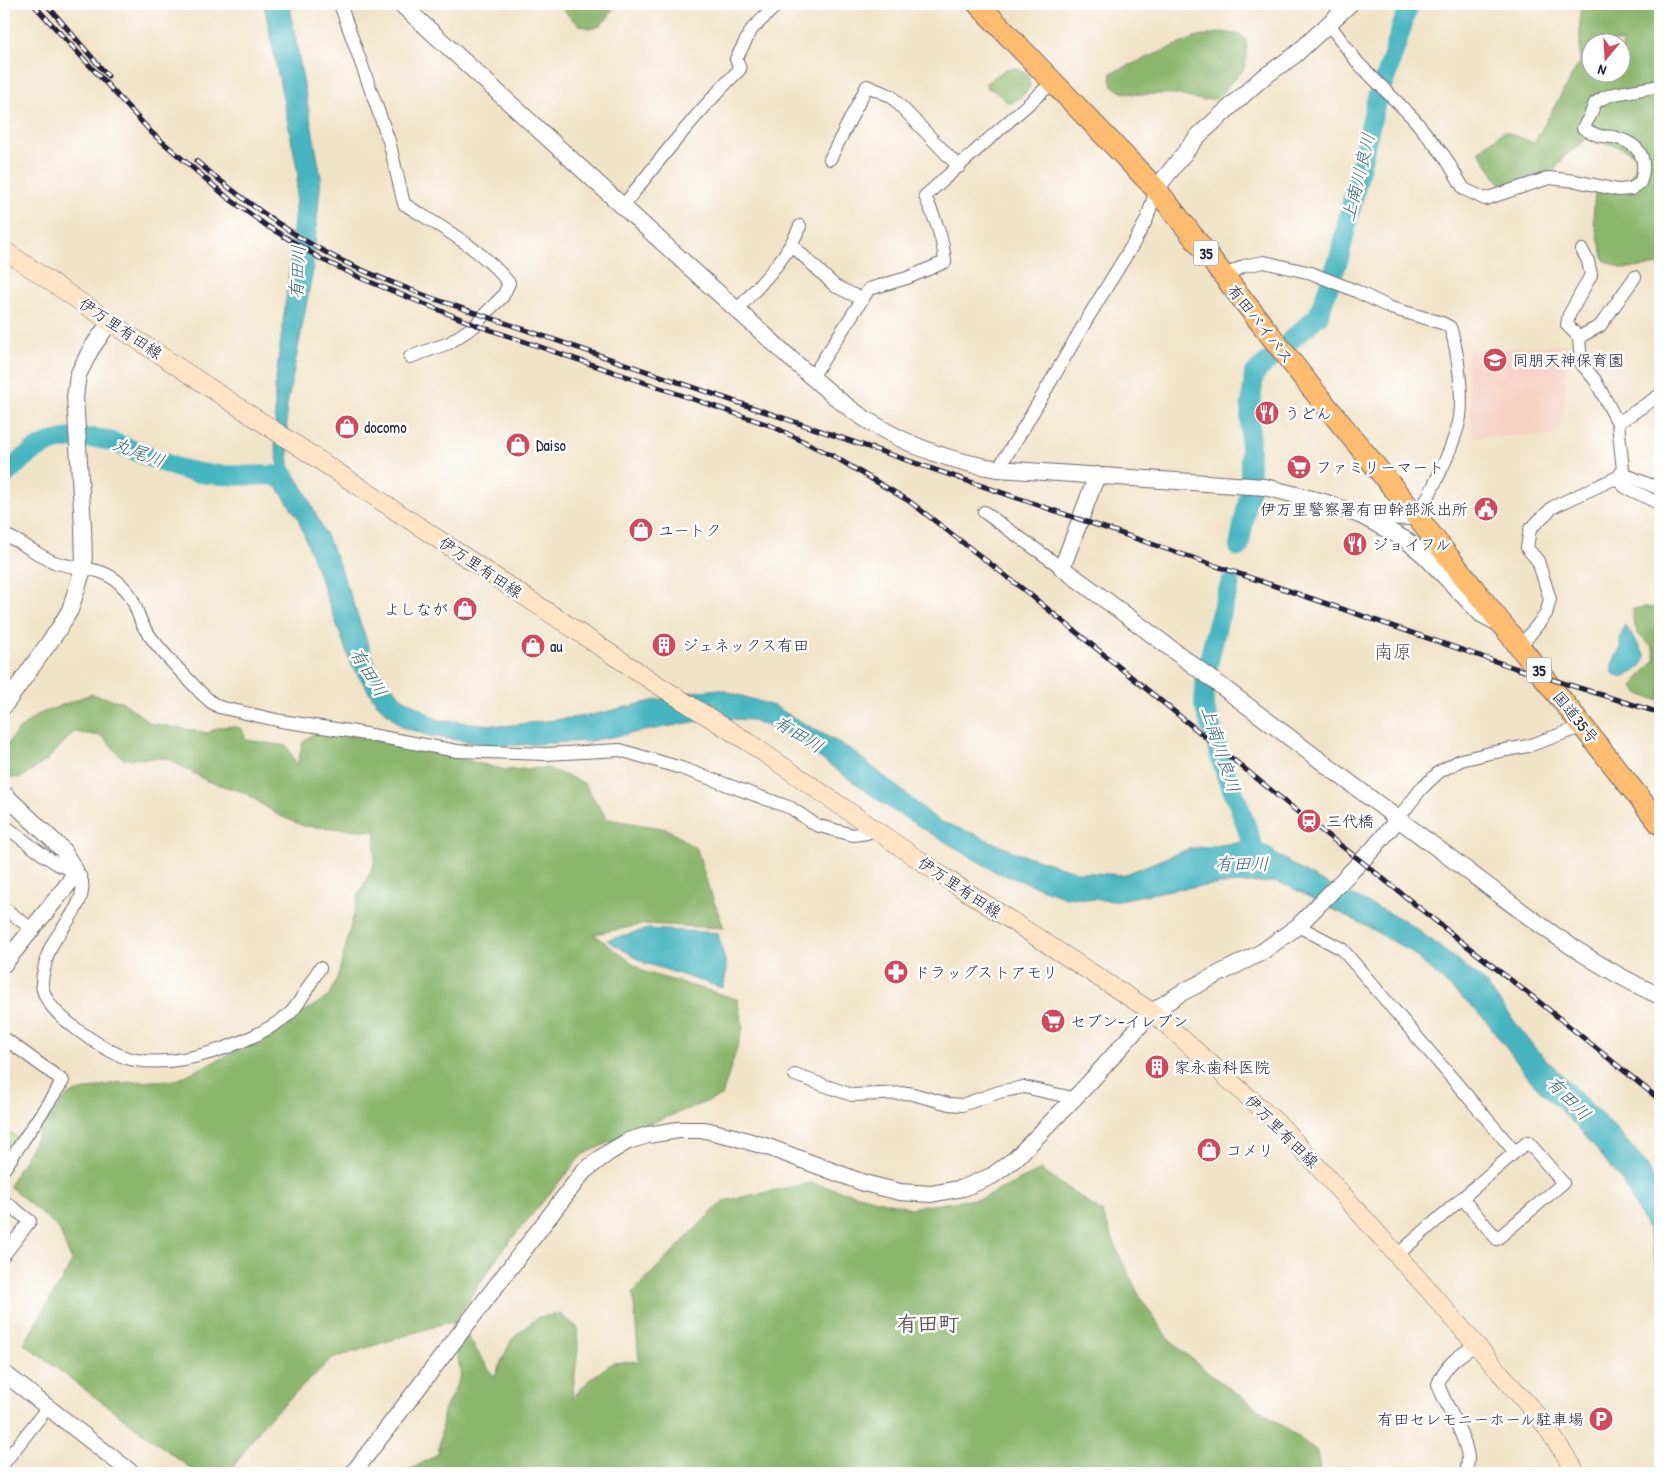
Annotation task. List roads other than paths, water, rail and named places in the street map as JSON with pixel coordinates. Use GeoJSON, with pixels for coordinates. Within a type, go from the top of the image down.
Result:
{"type":"FeatureCollection","features":[{"type":"Feature","properties":{"kind":"highway","name":"有田バイパス"},"geometry":{"type":"LineString","coordinates":[[978,4],[1156,189],[1314,391],[1417,517]]}},
{"type":"Feature","properties":{"kind":"highway","name":"国道35号"},"geometry":{"type":"LineString","coordinates":[[1417,517],[1660,824]]}},
{"type":"Feature","properties":{"kind":"main road","name":"伊万里有田線"},"geometry":{"type":"LineString","coordinates":[[4,250],[658,685],[748,742],[950,880],[1152,1012],[1282,1127],[1542,1421],[1576,1473]]}},
{"type":"Feature","properties":{"kind":"street"},"geometry":{"type":"LineString","coordinates":[[340,4],[389,140],[404,204],[448,231],[496,266],[509,283],[503,296],[482,316],[476,325],[449,343],[410,357]]}},
{"type":"Feature","properties":{"kind":"street"},"geometry":{"type":"LineString","coordinates":[[402,4],[812,377],[843,403],[870,422],[899,438],[938,455],[979,466],[1226,486],[1265,487],[1324,502],[1362,516],[1406,540],[1425,556],[1481,614],[1503,626]]}},
{"type":"Feature","properties":{"kind":"street"},"geometry":{"type":"LineString","coordinates":[[623,206],[677,138],[740,69],[736,58],[752,29],[778,4]]}},
{"type":"Feature","properties":{"kind":"street"},"geometry":{"type":"LineString","coordinates":[[998,469],[1135,241],[1146,219],[1156,189],[1198,136],[1211,123],[1261,79],[1295,55],[1350,4]]}},
{"type":"Feature","properties":{"kind":"street"},"geometry":{"type":"LineString","coordinates":[[1329,24],[1358,63],[1413,118],[1445,157],[1464,189],[1486,199],[1549,178],[1576,181],[1618,190],[1631,189],[1640,183],[1644,167],[1644,161],[1634,144],[1613,137],[1598,135],[1583,128],[1595,104],[1603,98],[1614,94],[1660,86]]}},
{"type":"Feature","properties":{"kind":"street"},"geometry":{"type":"LineString","coordinates":[[812,377],[869,289],[907,278],[944,262],[944,245],[939,227],[925,196],[1053,82]]}},
{"type":"Feature","properties":{"kind":"street"},"geometry":{"type":"LineString","coordinates":[[830,159],[867,86],[891,96],[958,167]]}},
{"type":"Feature","properties":{"kind":"street"},"geometry":{"type":"LineString","coordinates":[[737,310],[780,262],[792,245],[800,226]]}},
{"type":"Feature","properties":{"kind":"street"},"geometry":{"type":"LineString","coordinates":[[792,245],[835,286],[862,299]]}},
{"type":"Feature","properties":{"kind":"street"},"geometry":{"type":"LineString","coordinates":[[1520,647],[1546,614],[1550,598],[1538,561],[1527,548],[1530,529],[1553,507],[1618,475],[1623,470],[1618,424],[1595,380],[1581,362],[1579,336],[1568,325],[1569,315],[1591,275],[1588,261],[1582,250]]}},
{"type":"Feature","properties":{"kind":"street"},"geometry":{"type":"LineString","coordinates":[[1226,280],[1244,266],[1264,262],[1311,273],[1356,291],[1391,308],[1450,327],[1458,363],[1460,410],[1458,425],[1443,462],[1417,517],[1362,516]]}},
{"type":"Feature","properties":{"kind":"street"},"geometry":{"type":"LineString","coordinates":[[1579,336],[1600,326],[1635,278]]}},
{"type":"Feature","properties":{"kind":"street"},"geometry":{"type":"LineString","coordinates":[[4,706],[70,610],[84,566],[75,397],[78,375],[91,350],[110,322]]}},
{"type":"Feature","properties":{"kind":"street"},"geometry":{"type":"LineString","coordinates":[[1618,424],[1660,395]]}},
{"type":"Feature","properties":{"kind":"street"},"geometry":{"type":"LineString","coordinates":[[1062,568],[1097,475]]}},
{"type":"Feature","properties":{"kind":"street"},"geometry":{"type":"LineString","coordinates":[[1618,475],[1660,489]]}},
{"type":"Feature","properties":{"kind":"street"},"geometry":{"type":"LineString","coordinates":[[1618,475],[1624,486],[1660,504]]}},
{"type":"Feature","properties":{"kind":"street"},"geometry":{"type":"LineString","coordinates":[[984,512],[1193,663],[1398,819],[1578,951],[1610,971],[1660,996]]}},
{"type":"Feature","properties":{"kind":"street"},"geometry":{"type":"LineString","coordinates":[[4,534],[55,562],[84,566],[110,575],[129,592],[145,629],[210,702],[219,707],[281,721],[349,731],[457,751],[546,754],[620,750],[681,768],[790,808],[816,824],[853,835],[867,833],[872,827]]}},
{"type":"Feature","properties":{"kind":"street"},"geometry":{"type":"LineString","coordinates":[[353,1473],[584,1171],[608,1153],[628,1141],[648,1134],[678,1130],[705,1130],[768,1147],[864,1183],[900,1192],[931,1194],[963,1188],[992,1176],[1016,1158],[1089,1083],[1152,1012],[1181,993],[1262,952],[1304,922],[1439,772],[1461,760],[1528,746],[1584,726]]}},
{"type":"Feature","properties":{"kind":"street"},"geometry":{"type":"LineString","coordinates":[[4,794],[62,849],[81,878],[82,891],[76,908],[52,946],[45,964],[42,980],[43,992],[62,1018],[87,1037],[135,1060],[181,1060],[234,1045],[263,1031],[290,1014],[320,968]]}},
{"type":"Feature","properties":{"kind":"street"},"geometry":{"type":"LineString","coordinates":[[4,825],[60,866],[75,870]]}},
{"type":"Feature","properties":{"kind":"street"},"geometry":{"type":"LineString","coordinates":[[4,964],[70,883],[75,870]]}},
{"type":"Feature","properties":{"kind":"street"},"geometry":{"type":"LineString","coordinates":[[4,908],[32,930]]}},
{"type":"Feature","properties":{"kind":"street"},"geometry":{"type":"LineString","coordinates":[[1304,922],[1342,948],[1515,1152]]}},
{"type":"Feature","properties":{"kind":"street"},"geometry":{"type":"LineString","coordinates":[[4,1038],[63,1081],[4,1169]]}},
{"type":"Feature","properties":{"kind":"street"},"geometry":{"type":"LineString","coordinates":[[795,1074],[852,1096],[909,1093],[949,1104],[968,1104],[999,1092],[1024,1087],[1073,1098]]}},
{"type":"Feature","properties":{"kind":"street"},"geometry":{"type":"LineString","coordinates":[[1397,1255],[1462,1198],[1515,1152],[1528,1142],[1563,1183],[1497,1239],[1462,1198]]}},
{"type":"Feature","properties":{"kind":"street"},"geometry":{"type":"LineString","coordinates":[[4,1201],[30,1221],[4,1255]]}},
{"type":"Feature","properties":{"kind":"street"},"geometry":{"type":"LineString","coordinates":[[1466,1473],[1468,1458],[1456,1422],[1438,1384],[1445,1368],[1460,1355],[1476,1345]]}},
{"type":"Feature","properties":{"kind":"street"},"geometry":{"type":"LineString","coordinates":[[4,1373],[132,1473]]}},
{"type":"Feature","properties":{"kind":"street"},"geometry":{"type":"LineString","coordinates":[[4,1463],[48,1407]]}},
{"type":"Feature","properties":{"kind":"water","name":"有田川"},"geometry":{"type":"Polygon","coordinates":[[[264,4],[289,4],[321,177],[312,275],[286,411],[289,465],[306,493],[337,559],[377,669],[401,697],[438,720],[504,726],[588,716],[691,692],[719,689],[774,706],[853,751],[939,821],[977,835],[1014,852],[1078,872],[1123,875],[1188,849],[1245,842],[1267,847],[1317,879],[1406,921],[1484,981],[1534,1047],[1620,1133],[1647,1165],[1660,1192],[1660,1279],[1649,1233],[1623,1182],[1585,1135],[1531,1081],[1484,1018],[1410,951],[1288,886],[1275,882],[1223,884],[1175,889],[1114,901],[1066,897],[996,872],[892,810],[791,737],[753,720],[715,718],[589,741],[499,746],[431,736],[402,727],[377,704],[352,666],[298,518],[278,488],[267,482],[274,473],[280,471],[275,446],[275,387],[290,266],[298,173],[264,4]]]}},
{"type":"Feature","properties":{"kind":"water"},"geometry":{"type":"Polygon","coordinates":[[[1625,625],[1646,657],[1641,666],[1634,672],[1625,676],[1615,676],[1612,671],[1612,664],[1620,649],[1620,638],[1625,625]]]}},
{"type":"Feature","properties":{"kind":"water"},"geometry":{"type":"Polygon","coordinates":[[[648,929],[718,933],[727,969],[723,988],[645,963],[607,940],[648,929]]]}},
{"type":"Feature","properties":{"kind":"waterway","name":"上南川良川"},"geometry":{"type":"LineString","coordinates":[[1291,340],[1318,316],[1339,258],[1377,97],[1386,77],[1409,4]]}},
{"type":"Feature","properties":{"kind":"waterway","name":"上南川良川"},"geometry":{"type":"LineString","coordinates":[[1239,547],[1250,489],[1250,414],[1254,374],[1267,362]]}},
{"type":"Feature","properties":{"kind":"waterway","name":"丸尾川"},"geometry":{"type":"LineString","coordinates":[[4,476],[22,459],[41,446],[62,439],[74,438],[104,439],[172,466],[194,472],[232,475],[284,475]]}},
{"type":"Feature","properties":{"kind":"waterway","name":"上南川良川"},"geometry":{"type":"LineString","coordinates":[[1230,584],[1218,622],[1206,674],[1204,705],[1227,778],[1256,855],[1263,867]]}},
{"type":"Feature","properties":{"kind":"railway"},"geometry":{"type":"LineString","coordinates":[[33,4],[152,133],[228,198],[267,226],[323,260],[363,279],[476,325],[772,426],[833,456],[909,501],[1028,593],[1309,821],[1538,1001],[1660,1100]]}},
{"type":"Feature","properties":{"kind":"railway"},"geometry":{"type":"LineString","coordinates":[[46,4],[108,76]]}},
{"type":"Feature","properties":{"kind":"railway"},"geometry":{"type":"LineString","coordinates":[[196,161],[292,233],[352,266],[429,297],[1515,668],[1660,713]]}},
{"type":"Feature","properties":{"kind":"place","name":"同朋天神保育園"},"geometry":{"type":"Point","coordinates":[1495,360]}},
{"type":"Feature","properties":{"kind":"place","name":"うどん"},"geometry":{"type":"Point","coordinates":[1267,413]}},
{"type":"Feature","properties":{"kind":"place","name":"docomo"},"geometry":{"type":"Point","coordinates":[347,427]}},
{"type":"Feature","properties":{"kind":"place","name":"Daiso"},"geometry":{"type":"Point","coordinates":[518,445]}},
{"type":"Feature","properties":{"kind":"place","name":"ファミリーマート"},"geometry":{"type":"Point","coordinates":[1299,467]}},
{"type":"Feature","properties":{"kind":"place","name":"伊万里警察署有田幹部派出所"},"geometry":{"type":"Point","coordinates":[1486,509]}},
{"type":"Feature","properties":{"kind":"place","name":"ユートク"},"geometry":{"type":"Point","coordinates":[641,530]}},
{"type":"Feature","properties":{"kind":"place","name":"ジョイフル"},"geometry":{"type":"Point","coordinates":[1355,544]}},
{"type":"Feature","properties":{"kind":"place","name":"よしなが"},"geometry":{"type":"Point","coordinates":[465,609]}},
{"type":"Feature","properties":{"kind":"place","name":"ジェネックス有田"},"geometry":{"type":"Point","coordinates":[664,645]}},
{"type":"Feature","properties":{"kind":"place","name":"au"},"geometry":{"type":"Point","coordinates":[533,646]}},
{"type":"Feature","properties":{"kind":"place","name":"三代橋"},"geometry":{"type":"Point","coordinates":[1309,821]}},
{"type":"Feature","properties":{"kind":"place","name":"ドラッグストアモリ"},"geometry":{"type":"Point","coordinates":[896,972]}},
{"type":"Feature","properties":{"kind":"place","name":"セブン-イレブン"},"geometry":{"type":"Point","coordinates":[1053,1021]}},
{"type":"Feature","properties":{"kind":"place","name":"家永歯科医院"},"geometry":{"type":"Point","coordinates":[1157,1067]}},
{"type":"Feature","properties":{"kind":"place","name":"コメリ"},"geometry":{"type":"Point","coordinates":[1209,1150]}},
{"type":"Feature","properties":{"kind":"place","name":"有田セレモニーホール駐車場"},"geometry":{"type":"Point","coordinates":[1601,1419]}},
{"type":"Feature","properties":{"kind":"district","name":"南原"},"geometry":{"type":"Point","coordinates":[1393,651]}},
{"type":"Feature","properties":{"kind":"district","name":"有田町"},"geometry":{"type":"Point","coordinates":[928,1323]}}]}
